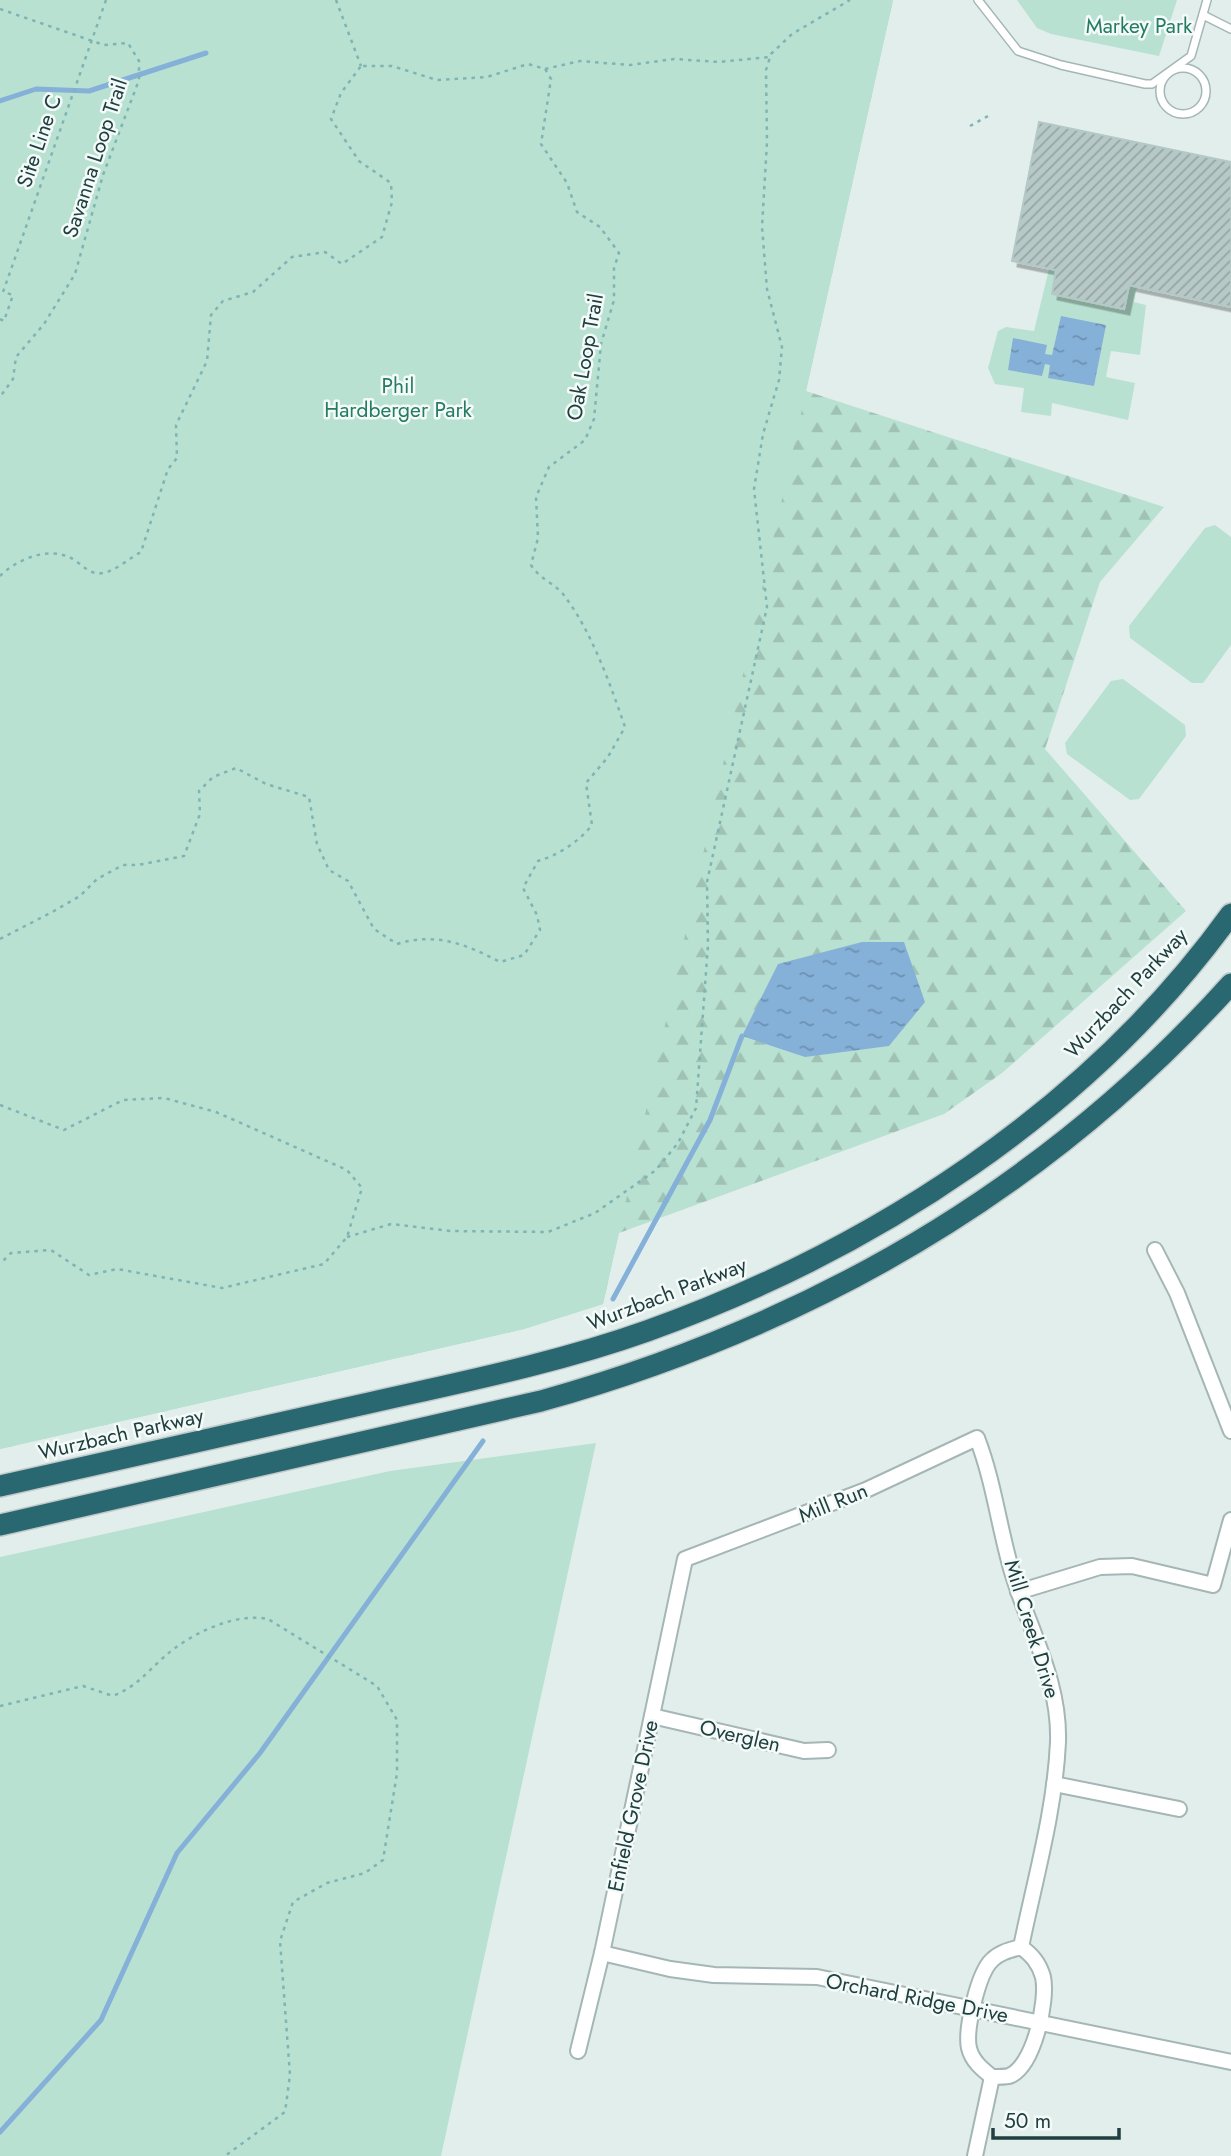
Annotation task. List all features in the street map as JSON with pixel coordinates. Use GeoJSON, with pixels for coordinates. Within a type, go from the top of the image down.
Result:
{"type":"FeatureCollection","features":[{"type":"Feature","properties":{"kind":"highway","name":"Wurzbach Parkway"},"geometry":{"type":"LineString","coordinates":[[0,1486],[559,1358],[643,1332],[744,1293],[847,1243],[994,1150],[1048,1106],[1123,1037],[1179,977],[1231,914]]}},
{"type":"Feature","properties":{"kind":"highway"},"geometry":{"type":"LineString","coordinates":[[0,1525],[541,1401],[622,1378],[738,1334],[846,1284],[978,1204],[1089,1122],[1223,1001],[1231,984]]}},
{"type":"Feature","properties":{"kind":"street"},"geometry":{"type":"LineString","coordinates":[[1155,1250],[1177,1293],[1231,1430]]}},
{"type":"Feature","properties":{"kind":"street","name":"Mill Run"},"geometry":{"type":"LineString","coordinates":[[685,1559],[853,1495],[978,1438]]}},
{"type":"Feature","properties":{"kind":"street","name":"Mill Creek Drive"},"geometry":{"type":"LineString","coordinates":[[978,1438],[990,1471],[1018,1592],[1045,1657],[1052,1684],[1058,1740],[1054,1784],[1021,1947]]}},
{"type":"Feature","properties":{"kind":"street"},"geometry":{"type":"LineString","coordinates":[[1018,1592],[1100,1567],[1132,1566],[1213,1585],[1231,1520]]}},
{"type":"Feature","properties":{"kind":"street","name":"Enfield Grove Drive"},"geometry":{"type":"LineString","coordinates":[[578,2051],[602,1953],[685,1559]]}},
{"type":"Feature","properties":{"kind":"street","name":"Overglen"},"geometry":{"type":"LineString","coordinates":[[652,1716],[804,1751],[828,1750]]}},
{"type":"Feature","properties":{"kind":"street"},"geometry":{"type":"LineString","coordinates":[[1054,1784],[1179,1808]]}},
{"type":"Feature","properties":{"kind":"street"},"geometry":{"type":"LineString","coordinates":[[1021,1947],[1033,1956],[1043,1979],[1044,1992],[1038,2022],[1030,2055],[1021,2067],[1009,2076],[992,2077],[978,2066],[968,2046],[973,2009],[982,1974],[990,1962],[1001,1953],[1021,1947]]}},
{"type":"Feature","properties":{"kind":"street","name":"Orchard Ridge Drive"},"geometry":{"type":"LineString","coordinates":[[602,1953],[670,1969],[714,1975],[817,1977],[1231,2062]]}},
{"type":"Feature","properties":{"kind":"street"},"geometry":{"type":"LineString","coordinates":[[975,2156],[992,2077]]}},
{"type":"Feature","properties":{"kind":"lane"},"geometry":{"type":"LineString","coordinates":[[978,0],[1018,51],[1061,65],[1145,84],[1152,84],[1191,56],[1207,0]]}},
{"type":"Feature","properties":{"kind":"lane"},"geometry":{"type":"LineString","coordinates":[[1203,15],[1231,29]]}},
{"type":"Feature","properties":{"kind":"lane"},"geometry":{"type":"LineString","coordinates":[[1185,68],[1199,75],[1203,81],[1206,89],[1202,103],[1191,113],[1169,110],[1160,98],[1161,83],[1171,72],[1185,68]]}},
{"type":"Feature","properties":{"kind":"path","name":"Site Line C"},"geometry":{"type":"LineString","coordinates":[[0,319],[4,321],[13,295],[3,292],[106,0]]}},
{"type":"Feature","properties":{"kind":"path"},"geometry":{"type":"LineString","coordinates":[[336,0],[361,66]]}},
{"type":"Feature","properties":{"kind":"path"},"geometry":{"type":"LineString","coordinates":[[347,1237],[391,1224],[450,1231],[548,1232],[595,1213],[656,1170],[678,1143],[696,1108],[708,945],[706,882],[767,607],[754,489],[764,434],[779,380],[782,347],[767,289],[762,226],[767,142],[766,70],[769,57],[792,34],[850,0]]}},
{"type":"Feature","properties":{"kind":"path","name":"Savanna Loop Trail"},"geometry":{"type":"LineString","coordinates":[[0,9],[91,42],[104,45],[128,43],[139,61],[139,80],[103,175],[75,274],[44,324],[16,358],[13,379],[0,397]]}},
{"type":"Feature","properties":{"kind":"path"},"geometry":{"type":"LineString","coordinates":[[361,66],[392,66],[437,80],[487,77],[528,64],[545,69],[580,61],[631,65],[674,59],[719,62],[769,57]]}},
{"type":"Feature","properties":{"kind":"path"},"geometry":{"type":"LineString","coordinates":[[0,576],[13,563],[45,554],[68,557],[91,572],[103,573],[141,552],[169,470],[177,458],[176,425],[206,361],[211,316],[223,301],[253,292],[292,257],[325,252],[342,264],[382,237],[392,202],[391,183],[359,161],[331,119],[341,93],[361,66]]}},
{"type":"Feature","properties":{"kind":"path","name":"Oak Loop Trail"},"geometry":{"type":"LineString","coordinates":[[0,939],[63,906],[97,879],[123,865],[138,865],[184,856],[200,814],[199,791],[213,777],[236,768],[266,784],[309,797],[314,812],[317,844],[329,870],[348,881],[374,929],[397,944],[415,938],[441,939],[468,945],[500,962],[524,955],[540,930],[537,915],[523,888],[538,861],[552,857],[583,836],[592,825],[586,783],[608,757],[625,727],[615,695],[583,625],[564,595],[538,576],[531,565],[538,538],[536,497],[544,477],[549,467],[585,440],[594,419],[601,344],[614,300],[614,268],[619,253],[600,227],[578,212],[567,183],[541,144],[551,79],[545,69]]}},
{"type":"Feature","properties":{"kind":"path"},"geometry":{"type":"LineString","coordinates":[[970,126],[988,116]]}},
{"type":"Feature","properties":{"kind":"path"},"geometry":{"type":"LineString","coordinates":[[0,1105],[64,1130],[122,1100],[164,1098],[216,1112],[347,1170],[362,1188],[347,1237],[324,1264],[222,1288],[117,1269],[89,1275],[51,1250],[11,1253],[0,1264]]}},
{"type":"Feature","properties":{"kind":"path"},"geometry":{"type":"LineString","coordinates":[[0,1706],[83,1686],[113,1696],[134,1687],[166,1655],[198,1634],[238,1620],[268,1619],[377,1686],[397,1720],[397,1773],[383,1860],[365,1873],[327,1883],[293,1902],[280,1941],[290,2075],[285,2112],[225,2156]]}},
{"type":"Feature","properties":{"kind":"green space","name":"Phil Hardberger Park"},"geometry":{"type":"Polygon","coordinates":[[[0,0],[893,0],[603,1304],[524,1329],[0,1449],[0,0]]]}},
{"type":"Feature","properties":{"kind":"green space","name":"Phil Hardberger Park"},"geometry":{"type":"Polygon","coordinates":[[[86,0],[893,0],[806,391],[1164,507],[1100,582],[1045,749],[1186,911],[1002,1073],[944,1114],[619,1233],[603,1304],[524,1329],[0,1449],[0,240],[86,0]]]}},
{"type":"Feature","properties":{"kind":"green space","name":"Markey Park"},"geometry":{"type":"Polygon","coordinates":[[[1017,0],[1177,0],[1159,56],[1051,34],[1037,28],[1017,0]]]}},
{"type":"Feature","properties":{"kind":"green space"},"geometry":{"type":"Polygon","coordinates":[[[1049,269],[1056,270],[1054,295],[1124,309],[1129,285],[1137,287],[1134,302],[1146,305],[1140,355],[1111,351],[1106,377],[1135,383],[1128,420],[1052,403],[1051,416],[1021,412],[1024,388],[995,384],[988,368],[998,331],[1006,327],[1034,331],[1049,269]]]}},
{"type":"Feature","properties":{"kind":"green space"},"geometry":{"type":"Polygon","coordinates":[[[1215,525],[1231,537],[1231,645],[1203,683],[1192,683],[1130,638],[1129,626],[1205,528],[1215,525]]]}},
{"type":"Feature","properties":{"kind":"green space"},"geometry":{"type":"Polygon","coordinates":[[[1123,679],[1185,725],[1186,736],[1139,799],[1130,800],[1067,754],[1065,743],[1111,681],[1123,679]]]}},
{"type":"Feature","properties":{"kind":"green space"},"geometry":{"type":"Polygon","coordinates":[[[596,1443],[441,2156],[0,2156],[0,1557],[390,1471],[596,1443]]]}},
{"type":"Feature","properties":{"kind":"water"},"geometry":{"type":"Polygon","coordinates":[[[1061,316],[1106,325],[1094,386],[1048,378],[1050,365],[1045,364],[1042,376],[1008,370],[1013,338],[1047,345],[1045,354],[1052,355],[1061,316]]]}},
{"type":"Feature","properties":{"kind":"water"},"geometry":{"type":"Polygon","coordinates":[[[862,942],[904,942],[925,1002],[889,1046],[805,1057],[742,1036],[778,964],[862,942]]]}},
{"type":"Feature","properties":{"kind":"building"},"geometry":{"type":"Polygon","coordinates":[[[1039,122],[1231,162],[1231,307],[1129,285],[1124,309],[1052,294],[1056,270],[1012,261],[1039,122]]]}},
{"type":"Feature","properties":{"kind":"waterway"},"geometry":{"type":"LineString","coordinates":[[0,101],[36,89],[89,91],[206,53]]}},
{"type":"Feature","properties":{"kind":"waterway"},"geometry":{"type":"LineString","coordinates":[[613,1299],[710,1120],[742,1036]]}},
{"type":"Feature","properties":{"kind":"waterway"},"geometry":{"type":"LineString","coordinates":[[0,2132],[101,2020],[177,1853],[260,1753],[483,1441]]}}]}
